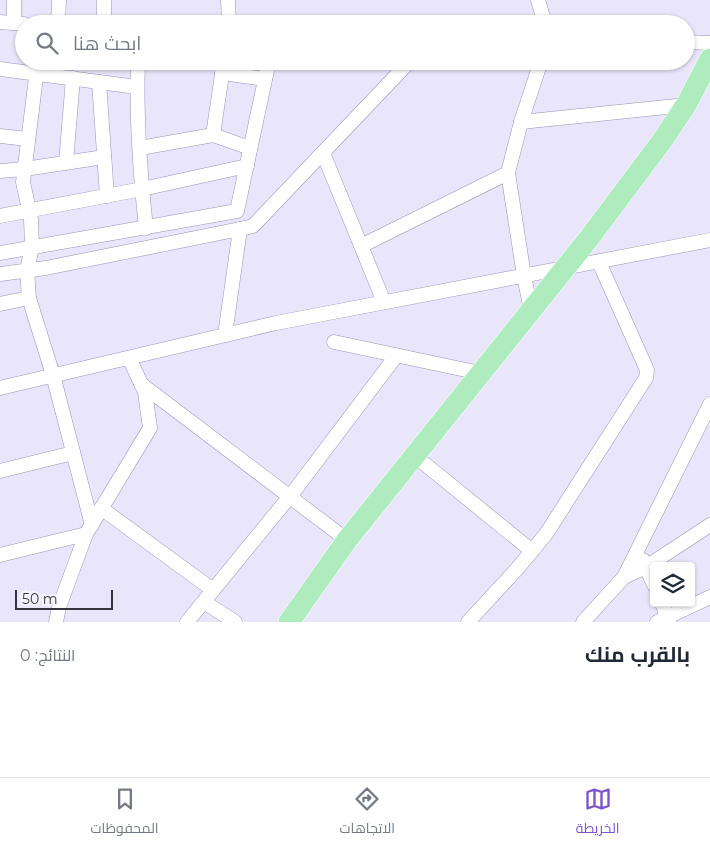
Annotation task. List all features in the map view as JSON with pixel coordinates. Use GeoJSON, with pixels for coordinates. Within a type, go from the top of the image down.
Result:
{"type":"FeatureCollection","features":[{"type":"Feature","properties":{"kind":"main road"},"geometry":{"type":"LineString","coordinates":[[289,622],[347,540],[590,237],[657,148],[686,105],[710,59]]}},
{"type":"Feature","properties":{"kind":"street"},"geometry":{"type":"LineString","coordinates":[[12,23],[14,0]]}},
{"type":"Feature","properties":{"kind":"street"},"geometry":{"type":"LineString","coordinates":[[58,15],[59,0]]}},
{"type":"Feature","properties":{"kind":"street"},"geometry":{"type":"LineString","coordinates":[[104,0],[104,15]]}},
{"type":"Feature","properties":{"kind":"street"},"geometry":{"type":"LineString","coordinates":[[228,0],[229,15]]}},
{"type":"Feature","properties":{"kind":"street"},"geometry":{"type":"LineString","coordinates":[[538,0],[542,15]]}},
{"type":"Feature","properties":{"kind":"street"},"geometry":{"type":"LineString","coordinates":[[695,42],[710,43]]}},
{"type":"Feature","properties":{"kind":"street"},"geometry":{"type":"LineString","coordinates":[[0,69],[15,68]]}},
{"type":"Feature","properties":{"kind":"street"},"geometry":{"type":"LineString","coordinates":[[37,70],[23,182],[29,210],[32,247],[27,270],[29,298],[53,375],[73,453],[89,530]]}},
{"type":"Feature","properties":{"kind":"street"},"geometry":{"type":"LineString","coordinates":[[47,70],[73,78],[137,86]]}},
{"type":"Feature","properties":{"kind":"street"},"geometry":{"type":"LineString","coordinates":[[138,70],[142,189],[146,228]]}},
{"type":"Feature","properties":{"kind":"street"},"geometry":{"type":"LineString","coordinates":[[212,135],[223,70]]}},
{"type":"Feature","properties":{"kind":"street"},"geometry":{"type":"LineString","coordinates":[[234,70],[265,79]]}},
{"type":"Feature","properties":{"kind":"street"},"geometry":{"type":"LineString","coordinates":[[0,253],[237,211],[267,70]]}},
{"type":"Feature","properties":{"kind":"street"},"geometry":{"type":"LineString","coordinates":[[0,274],[253,226],[401,70]]}},
{"type":"Feature","properties":{"kind":"street"},"geometry":{"type":"LineString","coordinates":[[531,310],[508,173],[521,122],[538,70]]}},
{"type":"Feature","properties":{"kind":"street"},"geometry":{"type":"LineString","coordinates":[[66,163],[73,78]]}},
{"type":"Feature","properties":{"kind":"street"},"geometry":{"type":"LineString","coordinates":[[99,82],[107,196]]}},
{"type":"Feature","properties":{"kind":"street"},"geometry":{"type":"LineString","coordinates":[[521,122],[686,105]]}},
{"type":"Feature","properties":{"kind":"street"},"geometry":{"type":"LineString","coordinates":[[140,148],[212,135],[250,148]]}},
{"type":"Feature","properties":{"kind":"street"},"geometry":{"type":"LineString","coordinates":[[0,136],[28,139]]}},
{"type":"Feature","properties":{"kind":"street"},"geometry":{"type":"LineString","coordinates":[[323,152],[384,302]]}},
{"type":"Feature","properties":{"kind":"street"},"geometry":{"type":"LineString","coordinates":[[0,171],[25,170],[104,157]]}},
{"type":"Feature","properties":{"kind":"street"},"geometry":{"type":"LineString","coordinates":[[0,216],[142,189],[246,166]]}},
{"type":"Feature","properties":{"kind":"street"},"geometry":{"type":"LineString","coordinates":[[361,246],[508,173]]}},
{"type":"Feature","properties":{"kind":"street"},"geometry":{"type":"LineString","coordinates":[[225,335],[240,229]]}},
{"type":"Feature","properties":{"kind":"street"},"geometry":{"type":"LineString","coordinates":[[0,388],[276,323],[710,240]]}},
{"type":"Feature","properties":{"kind":"street"},"geometry":{"type":"LineString","coordinates":[[468,622],[546,534],[646,378],[647,370],[599,262]]}},
{"type":"Feature","properties":{"kind":"street"},"geometry":{"type":"LineString","coordinates":[[0,304],[29,298]]}},
{"type":"Feature","properties":{"kind":"street"},"geometry":{"type":"LineString","coordinates":[[334,342],[480,373]]}},
{"type":"Feature","properties":{"kind":"street"},"geometry":{"type":"LineString","coordinates":[[188,622],[291,496],[396,356]]}},
{"type":"Feature","properties":{"kind":"street"},"geometry":{"type":"LineString","coordinates":[[56,622],[59,607],[89,530],[150,428],[145,392],[129,358]]}},
{"type":"Feature","properties":{"kind":"street"},"geometry":{"type":"LineString","coordinates":[[141,384],[347,540]]}},
{"type":"Feature","properties":{"kind":"street"},"geometry":{"type":"LineString","coordinates":[[582,622],[624,577],[710,404]]}},
{"type":"Feature","properties":{"kind":"street"},"geometry":{"type":"LineString","coordinates":[[0,471],[73,453]]}},
{"type":"Feature","properties":{"kind":"street"},"geometry":{"type":"LineString","coordinates":[[415,456],[532,551]]}},
{"type":"Feature","properties":{"kind":"street"},"geometry":{"type":"LineString","coordinates":[[101,508],[213,590]]}},
{"type":"Feature","properties":{"kind":"street"},"geometry":{"type":"LineString","coordinates":[[624,577],[646,567],[709,526]]}},
{"type":"Feature","properties":{"kind":"street"},"geometry":{"type":"LineString","coordinates":[[0,555],[89,530]]}},
{"type":"Feature","properties":{"kind":"street"},"geometry":{"type":"LineString","coordinates":[[638,548],[650,576]]}},
{"type":"Feature","properties":{"kind":"street"},"geometry":{"type":"LineString","coordinates":[[662,607],[664,620],[710,597]]}},
{"type":"Feature","properties":{"kind":"street"},"geometry":{"type":"LineString","coordinates":[[204,602],[235,622]]}}]}
